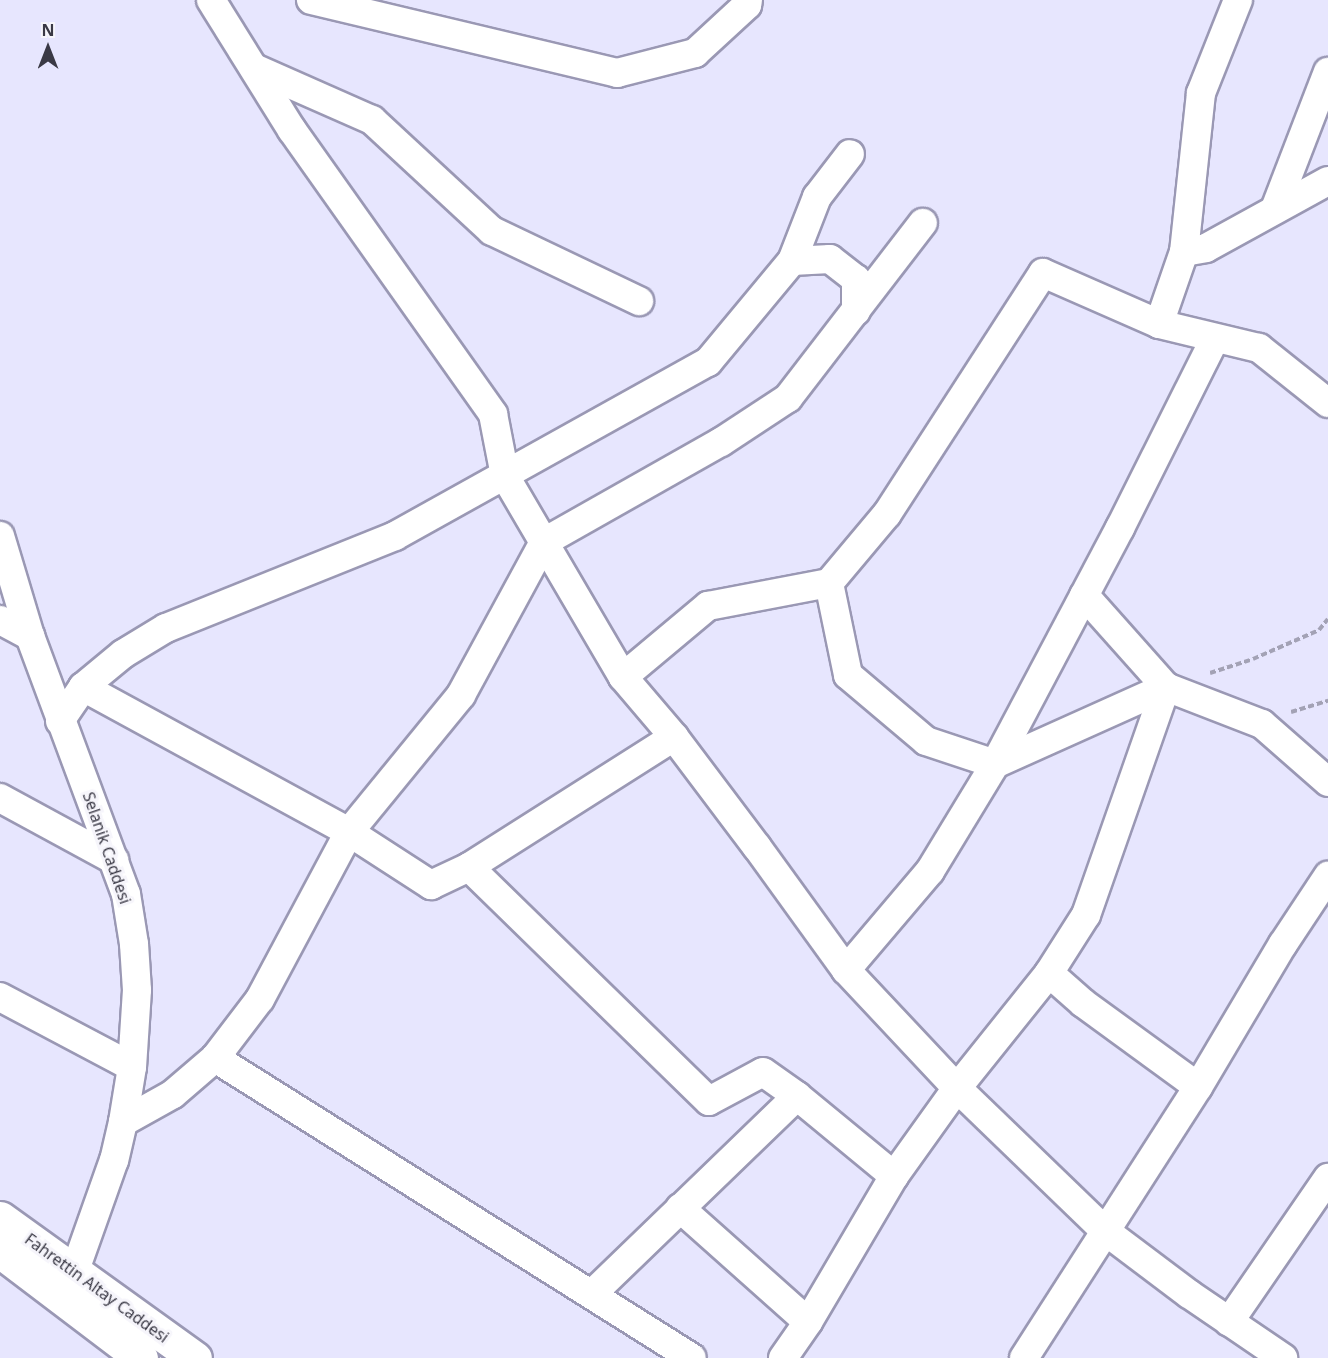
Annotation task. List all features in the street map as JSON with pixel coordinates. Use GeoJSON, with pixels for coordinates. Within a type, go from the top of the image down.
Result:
{"type":"FeatureCollection","features":[{"type":"Feature","properties":{"kind":"main road","name":"Fahrettin Altay Caddesi"},"geometry":{"type":"LineString","coordinates":[[0,1218],[195,1358]]}},
{"type":"Feature","properties":{"kind":"main road","name":"Fahrettin Altay Caddesi"},"geometry":{"type":"LineString","coordinates":[[0,1251],[141,1358]]}},
{"type":"Feature","properties":{"kind":"street"},"geometry":{"type":"LineString","coordinates":[[211,0],[292,130],[493,414],[505,476],[623,677],[674,737],[846,970],[957,1088],[1104,1230],[1229,1322],[1283,1358]]}},
{"type":"Feature","properties":{"kind":"street"},"geometry":{"type":"LineString","coordinates":[[310,0],[617,73],[695,53],[747,5],[748,0]]}},
{"type":"Feature","properties":{"kind":"street"},"geometry":{"type":"LineString","coordinates":[[1159,324],[1184,252],[1201,93],[1238,0]]}},
{"type":"Feature","properties":{"kind":"street"},"geometry":{"type":"LineString","coordinates":[[254,68],[372,120],[492,231],[639,301]]}},
{"type":"Feature","properties":{"kind":"street"},"geometry":{"type":"LineString","coordinates":[[1275,209],[1328,72]]}},
{"type":"Feature","properties":{"kind":"street"},"geometry":{"type":"LineString","coordinates":[[60,721],[82,687],[123,654],[166,628],[395,536],[708,362],[792,261],[817,197],[850,154]]}},
{"type":"Feature","properties":{"kind":"street"},"geometry":{"type":"LineString","coordinates":[[1184,252],[1206,248],[1328,181]]}},
{"type":"Feature","properties":{"kind":"street"},"geometry":{"type":"LineString","coordinates":[[123,1122],[173,1094],[215,1058],[260,999],[349,832],[461,694],[544,542],[721,442],[788,398],[923,223]]}},
{"type":"Feature","properties":{"kind":"street"},"geometry":{"type":"LineString","coordinates":[[792,261],[830,259],[856,279],[856,311]]}},
{"type":"Feature","properties":{"kind":"street"},"geometry":{"type":"LineString","coordinates":[[623,677],[708,606],[829,583],[887,514],[1043,273],[1159,324],[1214,340],[1259,348],[1328,404]]}},
{"type":"Feature","properties":{"kind":"street"},"geometry":{"type":"LineString","coordinates":[[846,970],[930,871],[995,764],[1214,340]]}},
{"type":"Feature","properties":{"kind":"street","name":"Selanik Caddesi"},"geometry":{"type":"LineString","coordinates":[[0,536],[30,636],[126,894],[134,944],[137,990],[132,1067],[123,1122],[114,1160],[74,1273]]}},
{"type":"Feature","properties":{"kind":"street"},"geometry":{"type":"LineString","coordinates":[[829,583],[848,675],[926,741],[995,764],[1166,687]]}},
{"type":"Feature","properties":{"kind":"street"},"geometry":{"type":"LineString","coordinates":[[1084,595],[1166,687],[1262,724],[1328,782]]}},
{"type":"Feature","properties":{"kind":"street"},"geometry":{"type":"LineString","coordinates":[[0,620],[30,636]]}},
{"type":"Feature","properties":{"kind":"street"},"geometry":{"type":"LineString","coordinates":[[82,687],[349,832],[431,885],[469,867],[674,737]]}},
{"type":"Feature","properties":{"kind":"street"},"geometry":{"type":"LineString","coordinates":[[783,1358],[894,1176],[957,1088],[1049,973],[1086,915],[1166,687]]}},
{"type":"Feature","properties":{"kind":"street"},"geometry":{"type":"LineString","coordinates":[[0,798],[114,860]]}},
{"type":"Feature","properties":{"kind":"street"},"geometry":{"type":"LineString","coordinates":[[469,867],[709,1101],[763,1072],[797,1096],[894,1176]]}},
{"type":"Feature","properties":{"kind":"street"},"geometry":{"type":"LineString","coordinates":[[1024,1358],[1104,1230],[1198,1087],[1283,944],[1328,876]]}},
{"type":"Feature","properties":{"kind":"street"},"geometry":{"type":"LineString","coordinates":[[1049,973],[1083,1003],[1198,1087]]}},
{"type":"Feature","properties":{"kind":"street"},"geometry":{"type":"LineString","coordinates":[[0,997],[132,1067]]}},
{"type":"Feature","properties":{"kind":"street"},"geometry":{"type":"LineString","coordinates":[[215,1058],[692,1358]]}},
{"type":"Feature","properties":{"kind":"street"},"geometry":{"type":"LineString","coordinates":[[592,1294],[797,1096]]}},
{"type":"Feature","properties":{"kind":"street"},"geometry":{"type":"LineString","coordinates":[[1229,1322],[1328,1178]]}},
{"type":"Feature","properties":{"kind":"street"},"geometry":{"type":"LineString","coordinates":[[680,1208],[807,1322]]}},
{"type":"Feature","properties":{"kind":"path"},"geometry":{"type":"LineString","coordinates":[[1166,687],[1253,659],[1319,630],[1328,619]]}}]}
